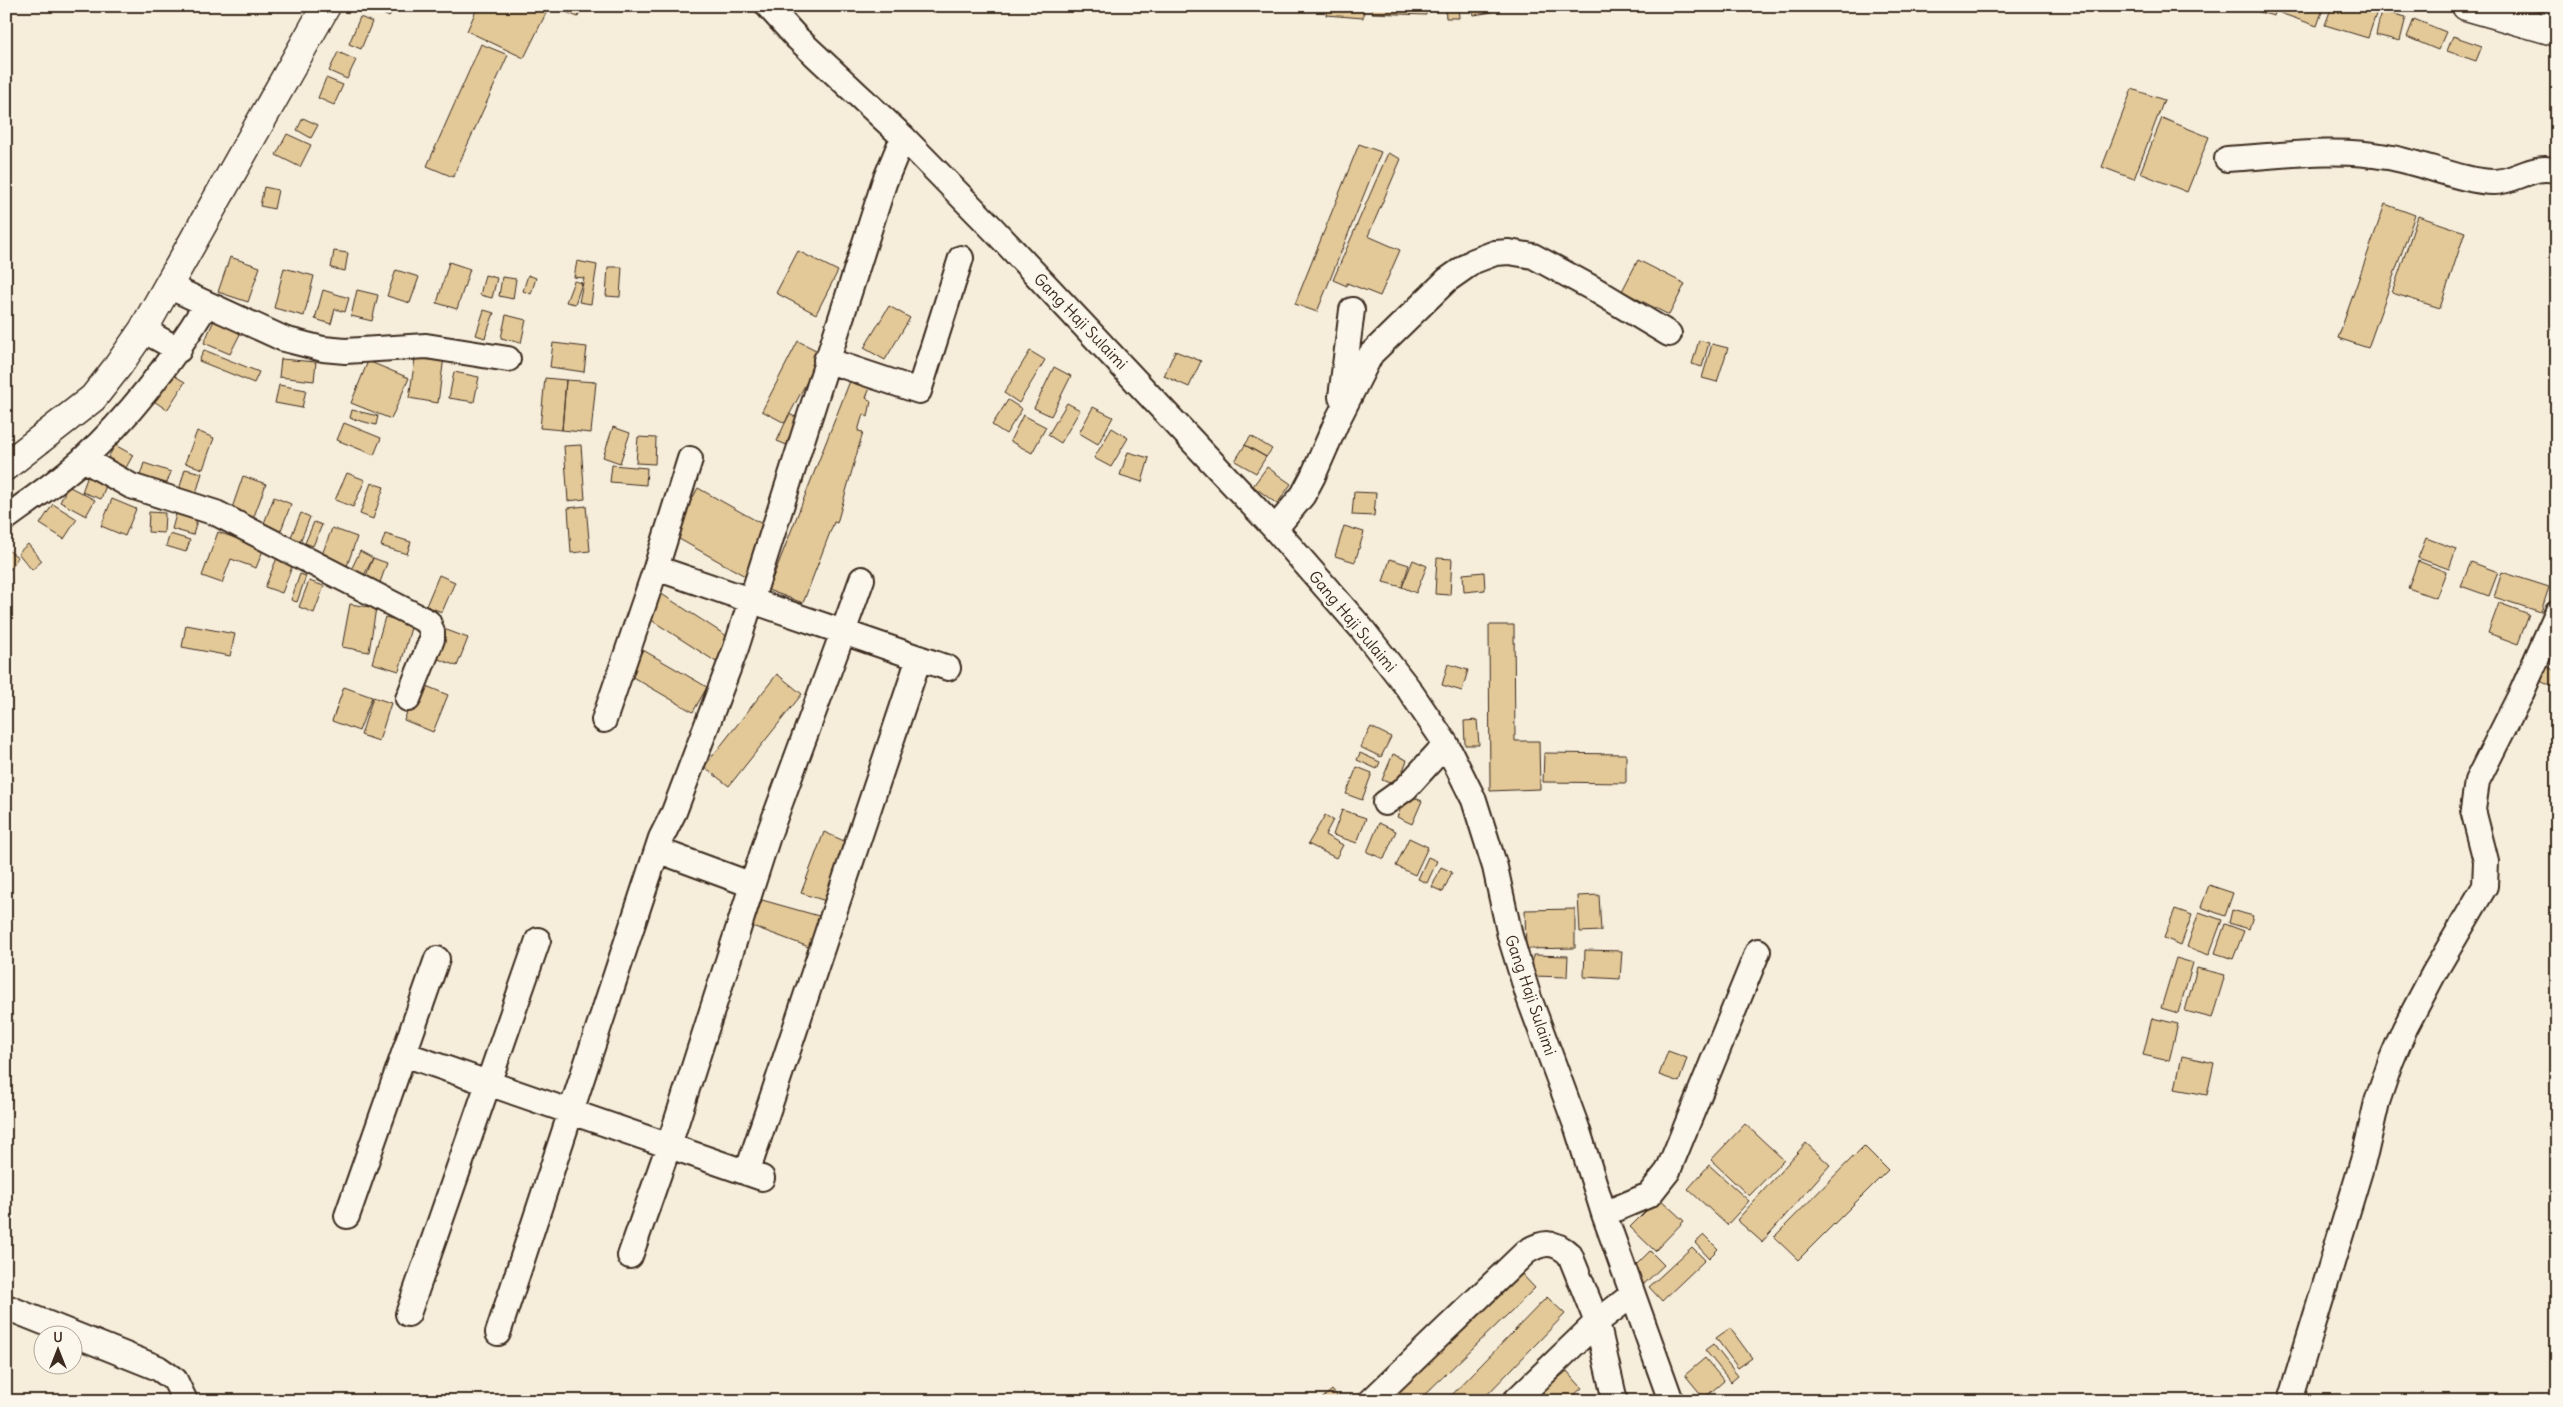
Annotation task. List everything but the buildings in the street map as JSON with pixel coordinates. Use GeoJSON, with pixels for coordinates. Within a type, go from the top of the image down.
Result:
{"type":"FeatureCollection","features":[{"type":"Feature","properties":{"kind":"street"},"geometry":{"type":"LineString","coordinates":[[8,509],[44,492],[83,459],[128,412],[162,340],[188,296],[326,6]]}},
{"type":"Feature","properties":{"kind":"street","name":"Gang Haji Sulaimi"},"geometry":{"type":"LineString","coordinates":[[768,6],[797,38],[903,137],[1076,316],[1275,528],[1362,629],[1408,688],[1446,744],[1474,800],[1495,867],[1519,964],[1670,1401]]}},
{"type":"Feature","properties":{"kind":"street"},"geometry":{"type":"LineString","coordinates":[[2466,6],[2552,23]]}},
{"type":"Feature","properties":{"kind":"street"},"geometry":{"type":"LineString","coordinates":[[498,1333],[657,850],[724,682],[826,360],[861,260],[884,183],[903,137]]}},
{"type":"Feature","properties":{"kind":"street"},"geometry":{"type":"LineString","coordinates":[[2227,159],[2369,154],[2419,163],[2479,180],[2494,182],[2506,181],[2542,168],[2557,170]]}},
{"type":"Feature","properties":{"kind":"street"},"geometry":{"type":"LineString","coordinates":[[1275,528],[1303,495],[1361,371],[1371,354],[1461,268],[1495,253],[1521,252],[1594,288],[1669,334]]}},
{"type":"Feature","properties":{"kind":"street"},"geometry":{"type":"LineString","coordinates":[[826,360],[919,391],[962,258]]}},
{"type":"Feature","properties":{"kind":"street"},"geometry":{"type":"LineString","coordinates":[[6,466],[93,398],[118,366],[162,340],[188,296]]}},
{"type":"Feature","properties":{"kind":"street"},"geometry":{"type":"LineString","coordinates":[[188,296],[284,339],[323,349],[345,351],[426,346],[508,359]]}},
{"type":"Feature","properties":{"kind":"street"},"geometry":{"type":"LineString","coordinates":[[1338,419],[1352,310]]}},
{"type":"Feature","properties":{"kind":"street"},"geometry":{"type":"LineString","coordinates":[[83,459],[131,486],[216,513],[428,622],[432,632],[432,639],[408,699]]}},
{"type":"Feature","properties":{"kind":"street"},"geometry":{"type":"LineString","coordinates":[[604,720],[656,568],[690,459]]}},
{"type":"Feature","properties":{"kind":"street"},"geometry":{"type":"LineString","coordinates":[[656,568],[948,668]]}},
{"type":"Feature","properties":{"kind":"street"},"geometry":{"type":"LineString","coordinates":[[630,1256],[669,1146],[768,836],[862,579]]}},
{"type":"Feature","properties":{"kind":"street"},"geometry":{"type":"LineString","coordinates":[[2290,1401],[2392,1061],[2405,1028],[2485,886],[2486,861],[2473,810],[2477,782],[2521,694],[2557,613]]}},
{"type":"Feature","properties":{"kind":"street"},"geometry":{"type":"LineString","coordinates":[[404,1054],[755,1175],[919,658]]}},
{"type":"Feature","properties":{"kind":"street"},"geometry":{"type":"LineString","coordinates":[[1385,803],[1406,788],[1446,744]]}},
{"type":"Feature","properties":{"kind":"street"},"geometry":{"type":"LineString","coordinates":[[657,850],[752,885]]}},
{"type":"Feature","properties":{"kind":"street"},"geometry":{"type":"LineString","coordinates":[[408,1314],[538,940]]}},
{"type":"Feature","properties":{"kind":"street"},"geometry":{"type":"LineString","coordinates":[[1604,1214],[1649,1195],[1668,1171],[1758,951]]}},
{"type":"Feature","properties":{"kind":"street"},"geometry":{"type":"LineString","coordinates":[[347,1216],[437,959]]}},
{"type":"Feature","properties":{"kind":"street"},"geometry":{"type":"LineString","coordinates":[[1371,1401],[1526,1252],[1537,1245],[1550,1243],[1561,1247],[1570,1254],[1597,1322],[1615,1401]]}},
{"type":"Feature","properties":{"kind":"street"},"geometry":{"type":"LineString","coordinates":[[1515,1401],[1597,1322],[1632,1295]]}},
{"type":"Feature","properties":{"kind":"street"},"geometry":{"type":"LineString","coordinates":[[6,1307],[158,1368],[175,1380],[185,1401]]}}]}
